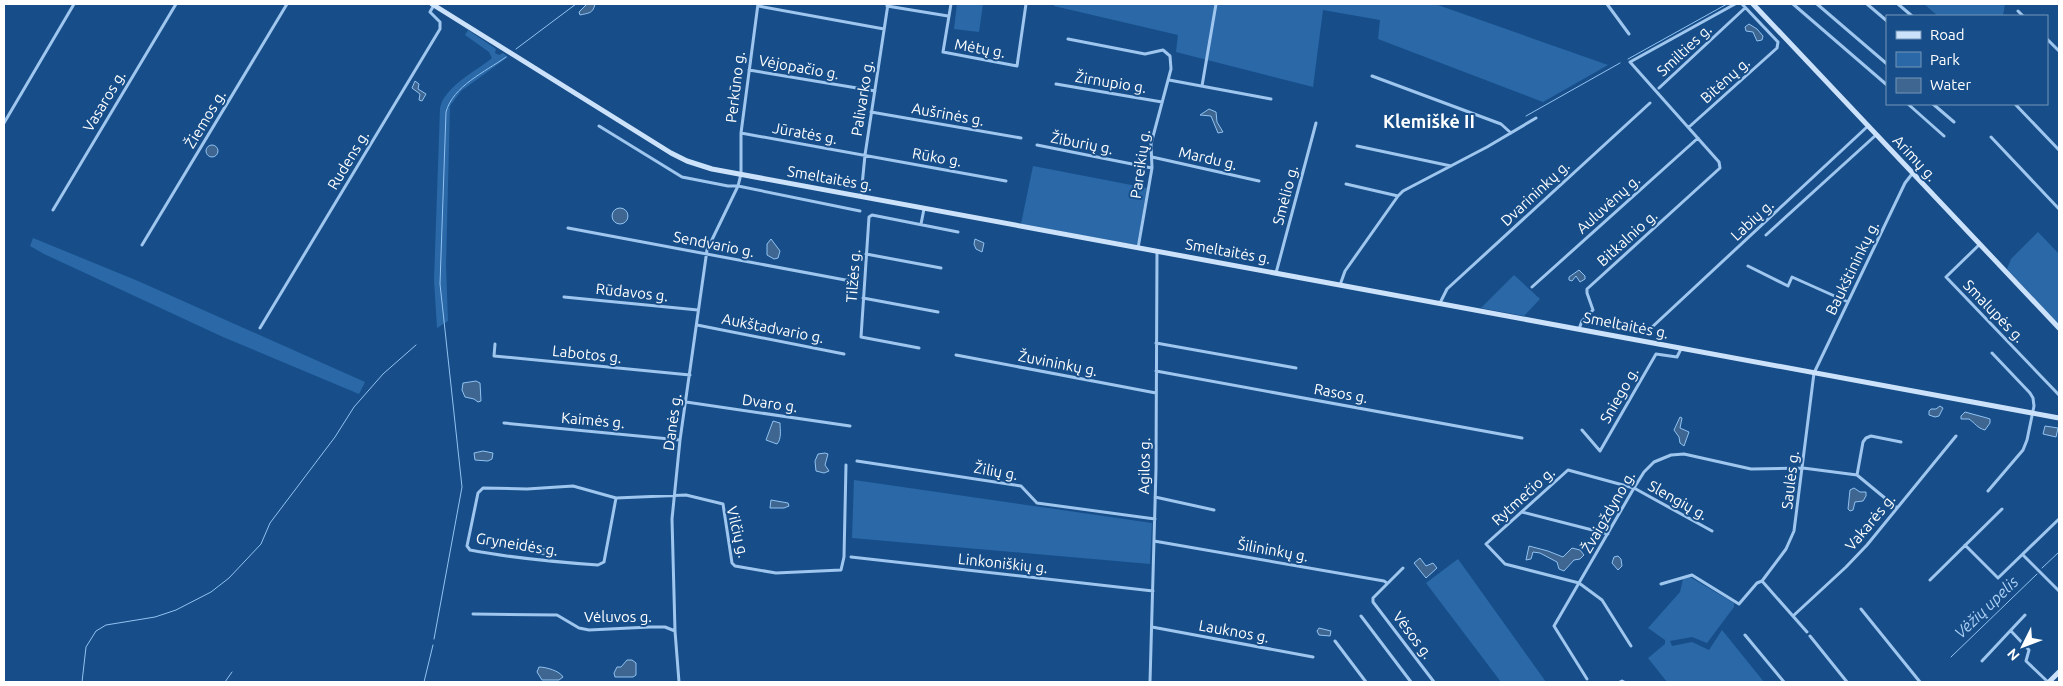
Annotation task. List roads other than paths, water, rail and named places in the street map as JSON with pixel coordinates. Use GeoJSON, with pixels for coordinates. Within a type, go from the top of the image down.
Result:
{"type":"FeatureCollection","features":[{"type":"Feature","properties":{"kind":"main road","name":"Smeltaitės g."},"geometry":{"type":"LineString","coordinates":[[433,4],[671,153],[694,164],[2059,418]]}},
{"type":"Feature","properties":{"kind":"main road","name":"Arimų g."},"geometry":{"type":"LineString","coordinates":[[1753,4],[2059,328]]}},
{"type":"Feature","properties":{"kind":"main road"},"geometry":{"type":"LineString","coordinates":[[2048,682],[2059,672]]}},
{"type":"Feature","properties":{"kind":"street"},"geometry":{"type":"LineString","coordinates":[[4,123],[74,4]]}},
{"type":"Feature","properties":{"kind":"street","name":"Vasaros g."},"geometry":{"type":"LineString","coordinates":[[53,210],[176,4]]}},
{"type":"Feature","properties":{"kind":"street","name":"Žiemos g."},"geometry":{"type":"LineString","coordinates":[[142,245],[287,4]]}},
{"type":"Feature","properties":{"kind":"street","name":"Rudens g."},"geometry":{"type":"LineString","coordinates":[[260,328],[440,28],[440,22],[430,12],[433,4]]}},
{"type":"Feature","properties":{"kind":"street","name":"Mėtų g."},"geometry":{"type":"LineString","coordinates":[[951,4],[943,52],[1017,66],[1026,4]]}},
{"type":"Feature","properties":{"kind":"street"},"geometry":{"type":"LineString","coordinates":[[1202,86],[1216,4]]}},
{"type":"Feature","properties":{"kind":"street"},"geometry":{"type":"LineString","coordinates":[[1607,4],[1629,34]]}},
{"type":"Feature","properties":{"kind":"street"},"geometry":{"type":"LineString","coordinates":[[1698,138],[1630,62],[1735,4]]}},
{"type":"Feature","properties":{"kind":"street"},"geometry":{"type":"LineString","coordinates":[[1742,4],[1745,8]]}},
{"type":"Feature","properties":{"kind":"street"},"geometry":{"type":"LineString","coordinates":[[1793,4],[1886,85]]}},
{"type":"Feature","properties":{"kind":"street"},"geometry":{"type":"LineString","coordinates":[[1817,4],[1886,63]]}},
{"type":"Feature","properties":{"kind":"street"},"geometry":{"type":"LineString","coordinates":[[1867,4],[1886,20]]}},
{"type":"Feature","properties":{"kind":"street"},"geometry":{"type":"LineString","coordinates":[[1898,4],[1911,15]]}},
{"type":"Feature","properties":{"kind":"street"},"geometry":{"type":"LineString","coordinates":[[758,5],[884,29]]}},
{"type":"Feature","properties":{"kind":"street","name":"Perkūno g."},"geometry":{"type":"LineString","coordinates":[[741,174],[741,132],[758,5]]}},
{"type":"Feature","properties":{"kind":"street","name":"Mėtų g."},"geometry":{"type":"LineString","coordinates":[[888,5],[949,16]]}},
{"type":"Feature","properties":{"kind":"street","name":"Palivarko g."},"geometry":{"type":"LineString","coordinates":[[861,196],[871,112],[888,5]]}},
{"type":"Feature","properties":{"kind":"street","name":"Bitėnų g."},"geometry":{"type":"LineString","coordinates":[[1689,127],[1777,48],[1778,42],[1745,8]]}},
{"type":"Feature","properties":{"kind":"street","name":"Smilties g."},"geometry":{"type":"LineString","coordinates":[[1659,88],[1745,8]]}},
{"type":"Feature","properties":{"kind":"street"},"geometry":{"type":"LineString","coordinates":[[2018,11],[2022,15]]}},
{"type":"Feature","properties":{"kind":"street","name":"Pareikių g."},"geometry":{"type":"LineString","coordinates":[[1068,39],[1145,54],[1163,50],[1170,56],[1172,62],[1169,80],[1151,144],[1152,168],[1138,248]]}},
{"type":"Feature","properties":{"kind":"street"},"geometry":{"type":"LineString","coordinates":[[2048,40],[2059,51]]}},
{"type":"Feature","properties":{"kind":"street","name":"Vėjopačio g."},"geometry":{"type":"LineString","coordinates":[[749,70],[875,91]]}},
{"type":"Feature","properties":{"kind":"street"},"geometry":{"type":"LineString","coordinates":[[1372,76],[1501,124],[1511,133]]}},
{"type":"Feature","properties":{"kind":"street"},"geometry":{"type":"LineString","coordinates":[[1169,80],[1270,99]]}},
{"type":"Feature","properties":{"kind":"street","name":"Žirnupio g."},"geometry":{"type":"LineString","coordinates":[[1056,84],[1162,102]]}},
{"type":"Feature","properties":{"kind":"street","name":"Dvarininkų g."},"geometry":{"type":"LineString","coordinates":[[1440,303],[1447,289],[1650,103]]}},
{"type":"Feature","properties":{"kind":"street"},"geometry":{"type":"LineString","coordinates":[[1909,105],[1944,136]]}},
{"type":"Feature","properties":{"kind":"street"},"geometry":{"type":"LineString","coordinates":[[1934,105],[1954,122]]}},
{"type":"Feature","properties":{"kind":"street"},"geometry":{"type":"LineString","coordinates":[[2016,105],[2059,150]]}},
{"type":"Feature","properties":{"kind":"street","name":"Aušrinės g."},"geometry":{"type":"LineString","coordinates":[[871,112],[1021,138]]}},
{"type":"Feature","properties":{"kind":"street"},"geometry":{"type":"LineString","coordinates":[[1340,285],[1345,271],[1403,191],[1536,118]]}},
{"type":"Feature","properties":{"kind":"street","name":"Smėlio g."},"geometry":{"type":"LineString","coordinates":[[1276,273],[1316,122]]}},
{"type":"Feature","properties":{"kind":"street"},"geometry":{"type":"LineString","coordinates":[[599,126],[682,177],[728,186],[738,186],[860,211]]}},
{"type":"Feature","properties":{"kind":"street","name":"Labių g."},"geometry":{"type":"LineString","coordinates":[[1650,330],[1868,126]]}},
{"type":"Feature","properties":{"kind":"street","name":"Jūratės g."},"geometry":{"type":"LineString","coordinates":[[741,132],[865,155]]}},
{"type":"Feature","properties":{"kind":"street"},"geometry":{"type":"LineString","coordinates":[[1766,235],[1876,134]]}},
{"type":"Feature","properties":{"kind":"street"},"geometry":{"type":"LineString","coordinates":[[1991,137],[2059,209]]}},
{"type":"Feature","properties":{"kind":"street","name":"Bitkalnio g."},"geometry":{"type":"LineString","coordinates":[[1579,329],[1582,321],[1593,310],[1586,293],[1587,289],[1720,168],[1719,162],[1698,138]]}},
{"type":"Feature","properties":{"kind":"street","name":"Auluvėnų g."},"geometry":{"type":"LineString","coordinates":[[1532,287],[1698,138]]}},
{"type":"Feature","properties":{"kind":"street","name":"Žiburių g."},"geometry":{"type":"LineString","coordinates":[[1037,145],[1152,168]]}},
{"type":"Feature","properties":{"kind":"street"},"geometry":{"type":"LineString","coordinates":[[1357,146],[1451,166]]}},
{"type":"Feature","properties":{"kind":"street","name":"Rūko g."},"geometry":{"type":"LineString","coordinates":[[865,155],[1006,181]]}},
{"type":"Feature","properties":{"kind":"street","name":"Mardu g."},"geometry":{"type":"LineString","coordinates":[[1152,157],[1260,181]]}},
{"type":"Feature","properties":{"kind":"street","name":"Danės g."},"geometry":{"type":"LineString","coordinates":[[679,682],[672,519],[680,440],[706,253],[738,186],[741,174]]}},
{"type":"Feature","properties":{"kind":"street","name":"Baukštininkų g."},"geometry":{"type":"LineString","coordinates":[[1814,373],[1905,183],[1912,174]]}},
{"type":"Feature","properties":{"kind":"street"},"geometry":{"type":"LineString","coordinates":[[1346,184],[1398,196]]}},
{"type":"Feature","properties":{"kind":"street"},"geometry":{"type":"LineString","coordinates":[[924,208],[921,224],[958,232]]}},
{"type":"Feature","properties":{"kind":"street","name":"Tilžės g."},"geometry":{"type":"LineString","coordinates":[[919,348],[861,337],[869,217],[872,215],[921,224]]}},
{"type":"Feature","properties":{"kind":"street","name":"Sendvario g."},"geometry":{"type":"LineString","coordinates":[[568,228],[856,282]]}},
{"type":"Feature","properties":{"kind":"street","name":"Smalupės g."},"geometry":{"type":"LineString","coordinates":[[1980,244],[1946,277],[2059,395]]}},
{"type":"Feature","properties":{"kind":"street","name":"Agilos g."},"geometry":{"type":"LineString","coordinates":[[1150,682],[1156,497],[1157,251]]}},
{"type":"Feature","properties":{"kind":"street"},"geometry":{"type":"LineString","coordinates":[[866,254],[941,268]]}},
{"type":"Feature","properties":{"kind":"street"},"geometry":{"type":"LineString","coordinates":[[1748,266],[1788,286],[1792,277],[1848,302]]}},
{"type":"Feature","properties":{"kind":"street","name":"Rūdavos g."},"geometry":{"type":"LineString","coordinates":[[564,297],[698,310]]}},
{"type":"Feature","properties":{"kind":"street"},"geometry":{"type":"LineString","coordinates":[[863,298],[938,312]]}},
{"type":"Feature","properties":{"kind":"street","name":"Aukštadvario g."},"geometry":{"type":"LineString","coordinates":[[696,325],[844,354]]}},
{"type":"Feature","properties":{"kind":"street"},"geometry":{"type":"LineString","coordinates":[[1156,343],[1296,368]]}},
{"type":"Feature","properties":{"kind":"street","name":"Labotos g."},"geometry":{"type":"LineString","coordinates":[[496,344],[494,356],[690,375]]}},
{"type":"Feature","properties":{"kind":"street","name":"Sniego g."},"geometry":{"type":"LineString","coordinates":[[1582,430],[1600,451],[1656,354],[1677,357],[1682,348]]}},
{"type":"Feature","properties":{"kind":"street","name":"Smalupės g."},"geometry":{"type":"LineString","coordinates":[[1992,353],[2031,394],[2034,401],[2033,414]]}},
{"type":"Feature","properties":{"kind":"street","name":"Žuvininkų g."},"geometry":{"type":"LineString","coordinates":[[956,355],[1156,393]]}},
{"type":"Feature","properties":{"kind":"street","name":"Rasos g."},"geometry":{"type":"LineString","coordinates":[[1156,371],[1522,438]]}},
{"type":"Feature","properties":{"kind":"street","name":"Saulės g."},"geometry":{"type":"LineString","coordinates":[[1661,584],[1692,575],[1739,604],[1757,583],[1762,581],[1783,554],[1792,538],[1803,468],[1814,373]]}},
{"type":"Feature","properties":{"kind":"street","name":"Dvaro g."},"geometry":{"type":"LineString","coordinates":[[686,402],[850,426]]}},
{"type":"Feature","properties":{"kind":"street"},"geometry":{"type":"LineString","coordinates":[[1988,491],[2023,450],[2033,414]]}},
{"type":"Feature","properties":{"kind":"street","name":"Kaimės g."},"geometry":{"type":"LineString","coordinates":[[504,423],[680,440]]}},
{"type":"Feature","properties":{"kind":"street"},"geometry":{"type":"LineString","coordinates":[[1897,508],[1858,475],[1863,442],[1866,438],[1871,436],[1901,442]]}},
{"type":"Feature","properties":{"kind":"street","name":"Vakarės g."},"geometry":{"type":"LineString","coordinates":[[1793,616],[1867,545],[1956,436]]}},
{"type":"Feature","properties":{"kind":"street","name":"Žvaigždyno g."},"geometry":{"type":"LineString","coordinates":[[1587,679],[1554,626],[1634,488],[1644,472],[1654,462],[1676,454],[1751,469],[1803,468],[1858,475]]}},
{"type":"Feature","properties":{"kind":"street","name":"Žilių g."},"geometry":{"type":"LineString","coordinates":[[857,461],[1022,486],[1037,502],[1155,519]]}},
{"type":"Feature","properties":{"kind":"street","name":"Vilčių g."},"geometry":{"type":"LineString","coordinates":[[674,494],[686,494],[723,504],[732,563],[735,566],[776,573],[842,570],[844,557],[846,465]]}},
{"type":"Feature","properties":{"kind":"street","name":"Rytmečio g."},"geometry":{"type":"LineString","coordinates":[[1579,583],[1504,564],[1486,544],[1568,470],[1634,488]]}},
{"type":"Feature","properties":{"kind":"street","name":"Gryneidės g."},"geometry":{"type":"LineString","coordinates":[[616,498],[604,562],[598,565],[550,562],[504,556],[470,550],[468,546],[478,493],[483,488],[526,489],[573,486],[616,498],[674,494]]}},
{"type":"Feature","properties":{"kind":"street","name":"Slengių g."},"geometry":{"type":"LineString","coordinates":[[1634,488],[1712,531]]}},
{"type":"Feature","properties":{"kind":"street"},"geometry":{"type":"LineString","coordinates":[[1156,497],[1214,510]]}},
{"type":"Feature","properties":{"kind":"street"},"geometry":{"type":"LineString","coordinates":[[1930,580],[2002,509]]}},
{"type":"Feature","properties":{"kind":"street"},"geometry":{"type":"LineString","coordinates":[[1522,512],[1608,534]]}},
{"type":"Feature","properties":{"kind":"street"},"geometry":{"type":"LineString","coordinates":[[1965,545],[1998,578],[2059,519]]}},
{"type":"Feature","properties":{"kind":"street","name":"Šilininkų g."},"geometry":{"type":"LineString","coordinates":[[1154,541],[1384,580],[1387,583]]}},
{"type":"Feature","properties":{"kind":"street"},"geometry":{"type":"LineString","coordinates":[[2023,555],[2059,589]]}},
{"type":"Feature","properties":{"kind":"street","name":"Linkoniškių g."},"geometry":{"type":"LineString","coordinates":[[851,558],[1153,591]]}},
{"type":"Feature","properties":{"kind":"street"},"geometry":{"type":"LineString","coordinates":[[1387,583],[1402,568]]}},
{"type":"Feature","properties":{"kind":"street"},"geometry":{"type":"LineString","coordinates":[[1762,581],[1807,632]]}},
{"type":"Feature","properties":{"kind":"street","name":"Vėsos g."},"geometry":{"type":"LineString","coordinates":[[1387,583],[1373,598],[1373,602],[1434,682]]}},
{"type":"Feature","properties":{"kind":"street"},"geometry":{"type":"LineString","coordinates":[[1579,583],[1602,600],[1631,646]]}},
{"type":"Feature","properties":{"kind":"street"},"geometry":{"type":"LineString","coordinates":[[1861,609],[1920,682]]}},
{"type":"Feature","properties":{"kind":"street","name":"Vėluvos g."},"geometry":{"type":"LineString","coordinates":[[473,614],[557,614],[579,628],[588,630],[650,626],[665,627],[671,631],[676,631]]}},
{"type":"Feature","properties":{"kind":"street"},"geometry":{"type":"LineString","coordinates":[[1982,660],[2025,615]]}},
{"type":"Feature","properties":{"kind":"street"},"geometry":{"type":"LineString","coordinates":[[1361,616],[1411,682]]}},
{"type":"Feature","properties":{"kind":"street","name":"Lauknos g."},"geometry":{"type":"LineString","coordinates":[[1152,627],[1313,657]]}},
{"type":"Feature","properties":{"kind":"street"},"geometry":{"type":"LineString","coordinates":[[2011,631],[2029,650],[2026,661],[2048,682]]}},
{"type":"Feature","properties":{"kind":"street"},"geometry":{"type":"LineString","coordinates":[[1745,635],[1784,682]]}},
{"type":"Feature","properties":{"kind":"street"},"geometry":{"type":"LineString","coordinates":[[1810,636],[1847,682]]}},
{"type":"Feature","properties":{"kind":"street"},"geometry":{"type":"LineString","coordinates":[[1335,641],[1366,682]]}},
{"type":"Feature","properties":{"kind":"water"},"geometry":{"type":"Polygon","coordinates":[[[587,4],[595,4],[593,10],[580,15],[579,12],[587,4]]]}},
{"type":"Feature","properties":{"kind":"water"},"geometry":{"type":"Polygon","coordinates":[[[1749,24],[1763,36],[1762,40],[1757,41],[1753,32],[1746,31],[1745,27],[1749,24]]]}},
{"type":"Feature","properties":{"kind":"water"},"geometry":{"type":"Polygon","coordinates":[[[415,81],[419,84],[418,89],[426,94],[422,101],[419,100],[420,94],[412,88],[415,81]]]}},
{"type":"Feature","properties":{"kind":"water"},"geometry":{"type":"Polygon","coordinates":[[[1209,109],[1216,112],[1217,122],[1223,132],[1218,133],[1211,116],[1200,115],[1209,109]]]}},
{"type":"Feature","properties":{"kind":"water"},"geometry":{"type":"Polygon","coordinates":[[[210,145],[214,145],[218,151],[214,157],[210,157],[206,153],[206,149],[210,145]]]}},
{"type":"Feature","properties":{"kind":"water"},"geometry":{"type":"Polygon","coordinates":[[[617,208],[623,208],[628,213],[626,222],[617,224],[612,219],[612,213],[617,208]]]}},
{"type":"Feature","properties":{"kind":"water"},"geometry":{"type":"Polygon","coordinates":[[[771,239],[780,251],[778,258],[774,259],[767,255],[767,244],[771,239]]]}},
{"type":"Feature","properties":{"kind":"water"},"geometry":{"type":"Polygon","coordinates":[[[975,239],[984,243],[982,252],[976,249],[975,239]]]}},
{"type":"Feature","properties":{"kind":"water"},"geometry":{"type":"Polygon","coordinates":[[[1579,270],[1585,276],[1585,279],[1580,282],[1576,276],[1572,281],[1569,280],[1569,277],[1579,270]]]}},
{"type":"Feature","properties":{"kind":"water"},"geometry":{"type":"Polygon","coordinates":[[[476,381],[480,383],[481,401],[478,402],[465,397],[462,390],[463,383],[476,381]]]}},
{"type":"Feature","properties":{"kind":"water"},"geometry":{"type":"Polygon","coordinates":[[[1940,406],[1943,408],[1939,416],[1929,415],[1931,409],[1936,409],[1940,406]]]}},
{"type":"Feature","properties":{"kind":"water"},"geometry":{"type":"Polygon","coordinates":[[[1965,412],[1990,419],[1990,423],[1985,430],[1982,429],[1969,419],[1961,419],[1965,412]]]}},
{"type":"Feature","properties":{"kind":"water"},"geometry":{"type":"Polygon","coordinates":[[[1680,417],[1682,418],[1680,428],[1689,432],[1684,446],[1680,443],[1679,437],[1674,430],[1680,417]]]}},
{"type":"Feature","properties":{"kind":"water"},"geometry":{"type":"Polygon","coordinates":[[[773,421],[780,423],[780,437],[777,444],[766,440],[773,421]]]}},
{"type":"Feature","properties":{"kind":"water"},"geometry":{"type":"Polygon","coordinates":[[[2045,426],[2058,428],[2056,437],[2043,434],[2045,426]]]}},
{"type":"Feature","properties":{"kind":"water"},"geometry":{"type":"Polygon","coordinates":[[[483,451],[493,453],[492,459],[488,461],[475,460],[474,453],[483,451]]]}},
{"type":"Feature","properties":{"kind":"water"},"geometry":{"type":"Polygon","coordinates":[[[818,454],[828,454],[825,465],[829,471],[824,473],[816,471],[815,461],[818,454]]]}},
{"type":"Feature","properties":{"kind":"water"},"geometry":{"type":"Polygon","coordinates":[[[1854,488],[1860,492],[1866,492],[1866,496],[1863,501],[1855,502],[1853,510],[1850,511],[1848,509],[1850,490],[1854,488]]]}},
{"type":"Feature","properties":{"kind":"water"},"geometry":{"type":"Polygon","coordinates":[[[771,500],[788,503],[789,506],[770,508],[771,500]]]}},
{"type":"Feature","properties":{"kind":"water"},"geometry":{"type":"Polygon","coordinates":[[[1529,546],[1563,557],[1572,548],[1580,550],[1584,555],[1580,559],[1574,560],[1564,571],[1559,569],[1557,562],[1540,553],[1533,552],[1531,559],[1526,560],[1529,546]]]}},
{"type":"Feature","properties":{"kind":"water"},"geometry":{"type":"Polygon","coordinates":[[[532,548],[549,549],[550,551],[546,555],[530,553],[532,548]]]}},
{"type":"Feature","properties":{"kind":"water"},"geometry":{"type":"Polygon","coordinates":[[[1618,556],[1621,559],[1622,566],[1618,570],[1612,563],[1614,557],[1618,556]]]}},
{"type":"Feature","properties":{"kind":"water"},"geometry":{"type":"Polygon","coordinates":[[[1420,558],[1426,566],[1433,563],[1437,568],[1426,578],[1414,563],[1420,558]]]}},
{"type":"Feature","properties":{"kind":"water"},"geometry":{"type":"Polygon","coordinates":[[[1319,628],[1331,631],[1330,636],[1319,635],[1317,631],[1319,628]]]}},
{"type":"Feature","properties":{"kind":"water"},"geometry":{"type":"Polygon","coordinates":[[[627,660],[632,660],[636,663],[636,675],[633,677],[615,677],[614,673],[617,667],[621,667],[627,660]]]}},
{"type":"Feature","properties":{"kind":"water"},"geometry":{"type":"Polygon","coordinates":[[[539,667],[553,670],[563,677],[559,680],[542,680],[537,672],[539,667]]]}},
{"type":"Feature","properties":{"kind":"waterway"},"geometry":{"type":"LineString","coordinates":[[516,49],[576,4]]}},
{"type":"Feature","properties":{"kind":"waterway"},"geometry":{"type":"LineString","coordinates":[[1628,59],[1727,4]]}},
{"type":"Feature","properties":{"kind":"waterway"},"geometry":{"type":"LineString","coordinates":[[434,639],[462,487],[440,284],[446,112],[455,95],[463,87],[506,57]]}},
{"type":"Feature","properties":{"kind":"waterway"},"geometry":{"type":"LineString","coordinates":[[1526,116],[1620,63]]}},
{"type":"Feature","properties":{"kind":"waterway"},"geometry":{"type":"LineString","coordinates":[[82,682],[86,647],[96,631],[106,625],[155,617],[176,610],[211,592],[229,578],[261,544],[270,523],[335,437],[354,407],[383,374],[416,345]]}},
{"type":"Feature","properties":{"kind":"waterway","name":"Vėžių upelis"},"geometry":{"type":"LineString","coordinates":[[2042,568],[2059,552]]}},
{"type":"Feature","properties":{"kind":"waterway","name":"Vėžių upelis"},"geometry":{"type":"LineString","coordinates":[[1951,657],[2037,574]]}},
{"type":"Feature","properties":{"kind":"waterway"},"geometry":{"type":"LineString","coordinates":[[424,682],[433,645]]}},
{"type":"Feature","properties":{"kind":"waterway"},"geometry":{"type":"LineString","coordinates":[[225,682],[232,672]]}},
{"type":"Feature","properties":{"kind":"district","name":"Klemiškė II"},"geometry":{"type":"Point","coordinates":[1429,121]}}]}
